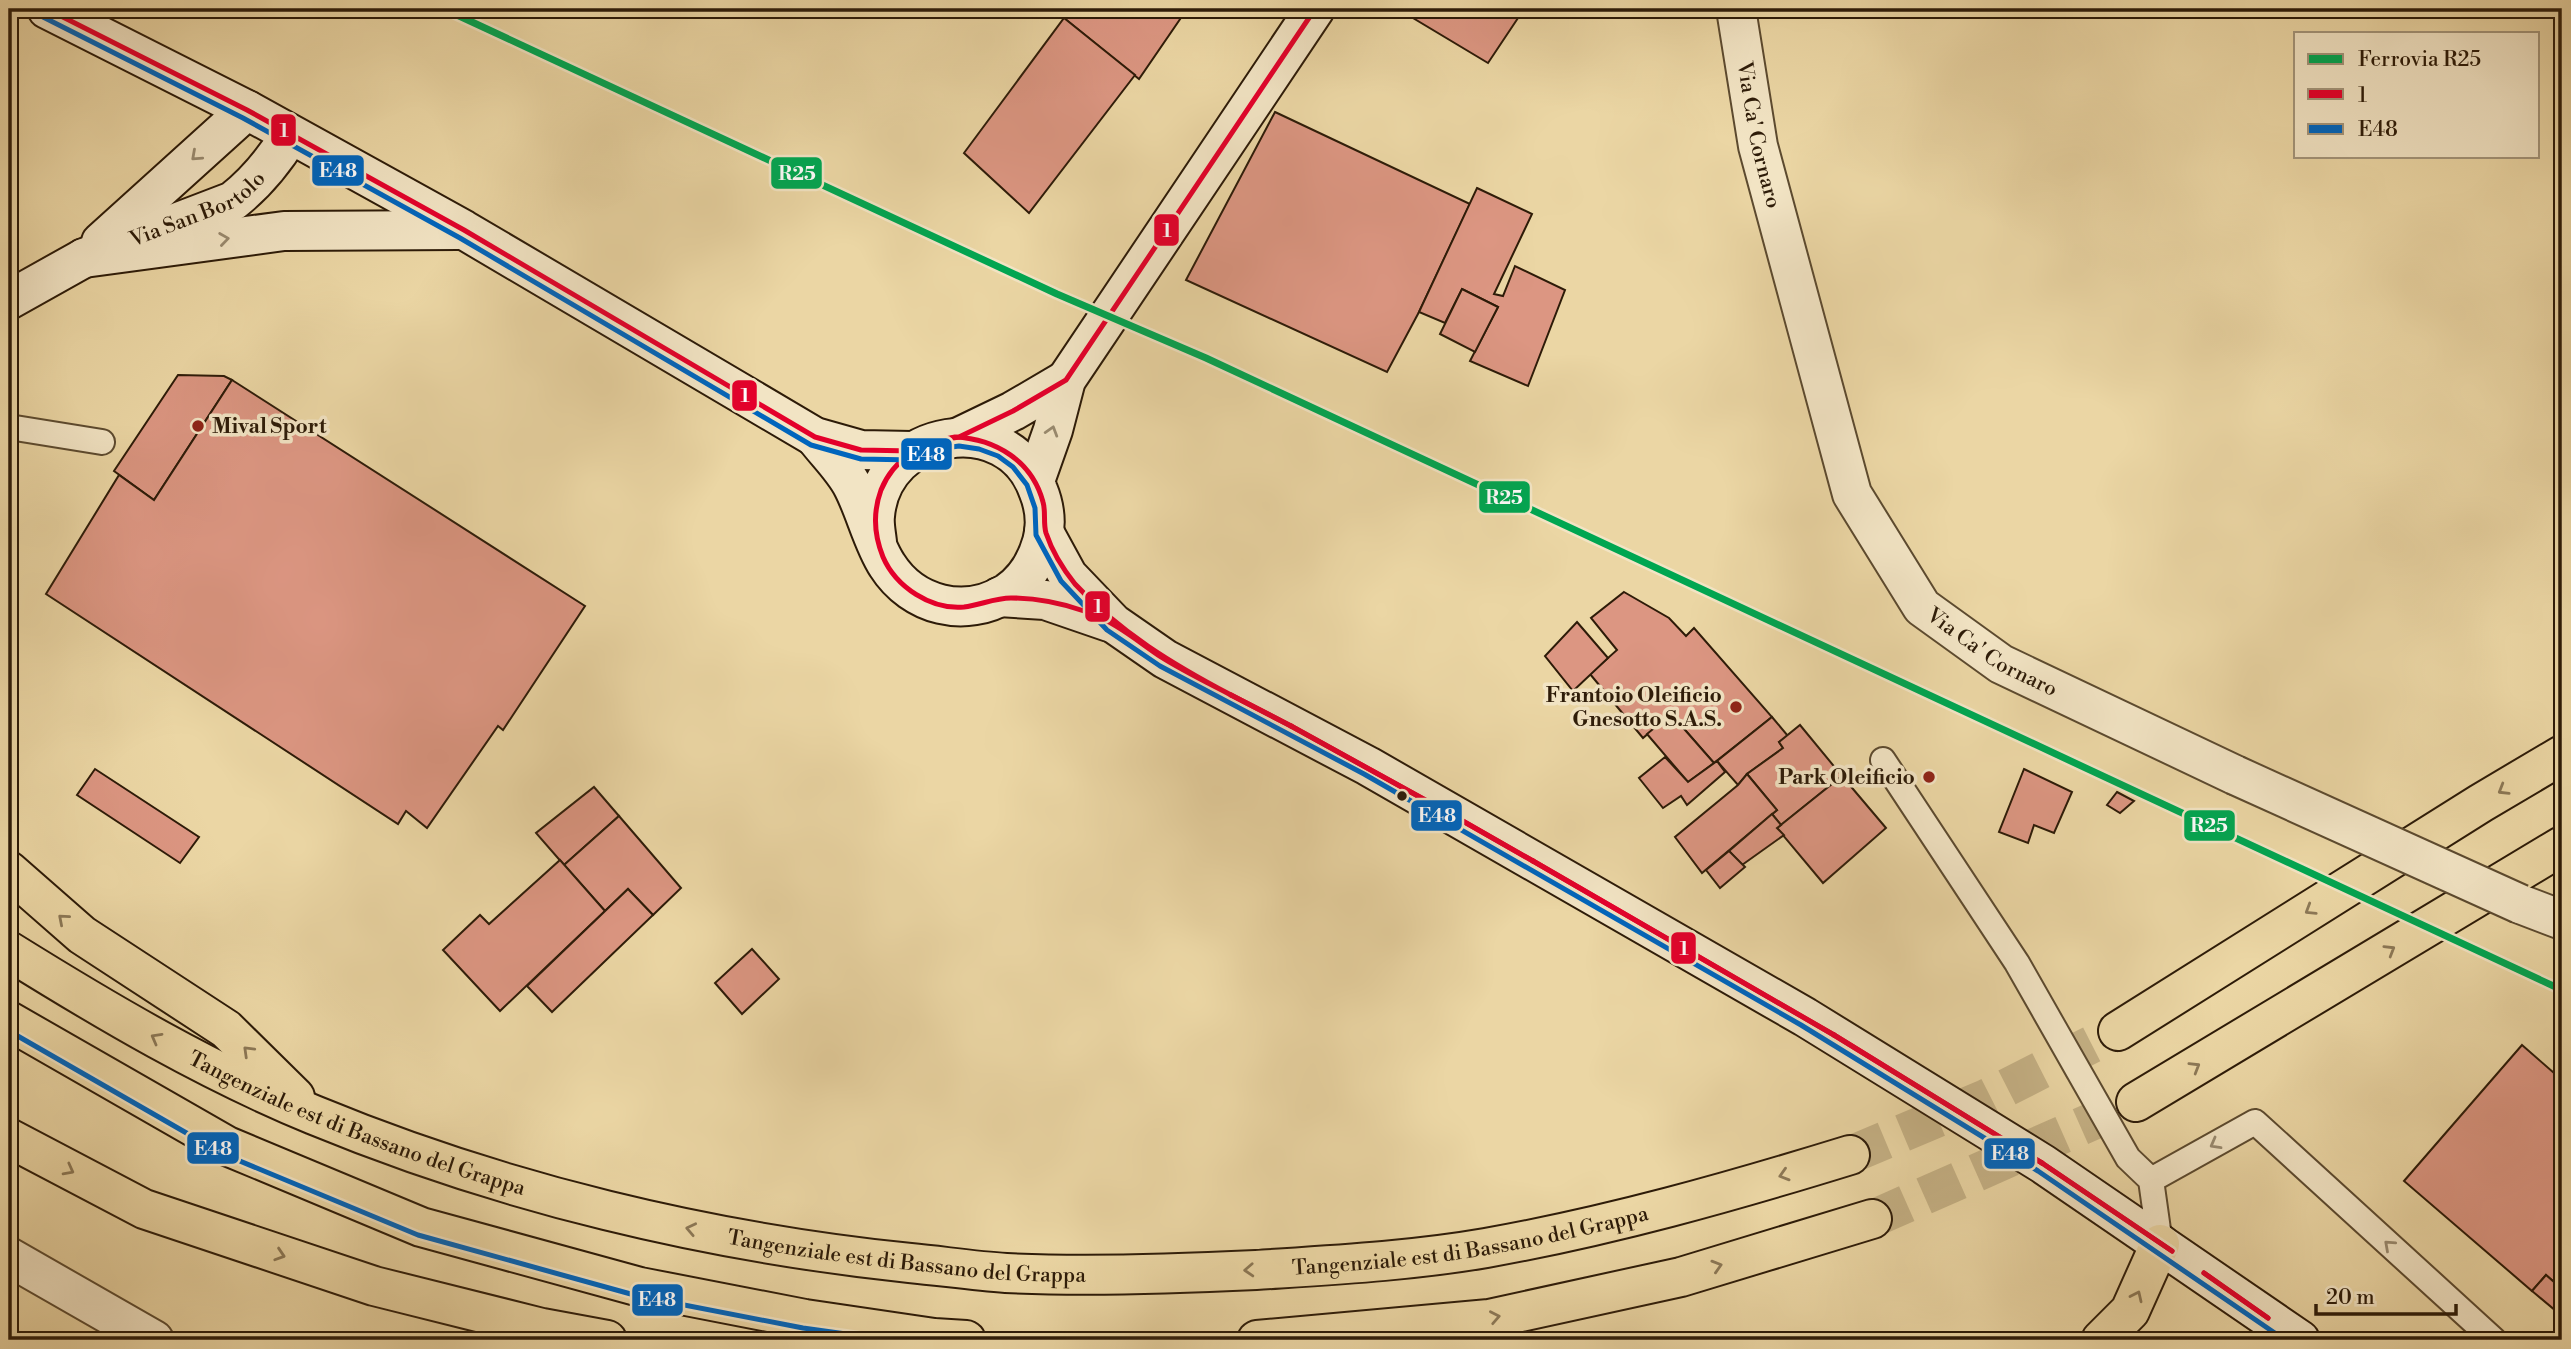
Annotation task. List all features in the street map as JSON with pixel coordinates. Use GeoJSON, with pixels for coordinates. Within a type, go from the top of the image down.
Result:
{"type":"FeatureCollection","features":[{"type":"Feature","properties":{"kind":"highway"},"geometry":{"type":"LineString","coordinates":[[2118,1031],[2562,755]]}},
{"type":"Feature","properties":{"kind":"highway"},"geometry":{"type":"LineString","coordinates":[[2136,1102],[2562,846]]}},
{"type":"Feature","properties":{"kind":"highway"},"geometry":{"type":"LineString","coordinates":[[9,871],[82,935],[226,1029],[315,1115]]}},
{"type":"Feature","properties":{"kind":"highway","name":"Tangenziale est di Bassano del Grappa"},"geometry":{"type":"LineString","coordinates":[[9,951],[94,1004],[208,1067],[315,1115],[416,1153],[518,1186],[646,1219],[748,1240],[873,1259],[988,1271],[1095,1276],[1336,1265],[1482,1249],[1670,1208],[1850,1155]]}},
{"type":"Feature","properties":{"kind":"highway"},"geometry":{"type":"LineString","coordinates":[[9,1021],[227,1146],[421,1227],[640,1287],[806,1320],[934,1340]]}},
{"type":"Feature","properties":{"kind":"highway"},"geometry":{"type":"LineString","coordinates":[[9,1138],[144,1209],[374,1286],[542,1328],[607,1340]]}},
{"type":"Feature","properties":{"kind":"highway"},"geometry":{"type":"LineString","coordinates":[[1257,1340],[1489,1319],[1681,1277],[1872,1219]]}},
{"type":"Feature","properties":{"kind":"highway"},"geometry":{"type":"LineString","coordinates":[[2101,1340],[2130,1311],[2160,1244]]}},
{"type":"Feature","properties":{"kind":"main road"},"geometry":{"type":"LineString","coordinates":[[47,9],[247,110],[464,230],[815,437],[861,450],[912,451]]}},
{"type":"Feature","properties":{"kind":"main road"},"geometry":{"type":"LineString","coordinates":[[1035,481],[1053,430],[1066,380],[1315,9]]}},
{"type":"Feature","properties":{"kind":"main road","name":"Via Ca' Cornaro"},"geometry":{"type":"LineString","coordinates":[[1736,9],[1758,146],[1852,494],[1922,607],[2001,663],[2235,775],[2520,904],[2562,920]]}},
{"type":"Feature","properties":{"kind":"main road","name":"Via San Bortolo"},"geometry":{"type":"LineString","coordinates":[[84,258],[247,110]]}},
{"type":"Feature","properties":{"kind":"main road","name":"Via San Bortolo"},"geometry":{"type":"LineString","coordinates":[[9,300],[84,258],[233,201],[254,184],[271,165],[290,135]]}},
{"type":"Feature","properties":{"kind":"main road"},"geometry":{"type":"LineString","coordinates":[[84,258],[284,231],[464,230]]}},
{"type":"Feature","properties":{"kind":"main road"},"geometry":{"type":"LineString","coordinates":[[877,542],[875,516],[881,490],[894,468],[912,451],[935,441],[959,437],[1013,411],[1066,380]]}},
{"type":"Feature","properties":{"kind":"main road"},"geometry":{"type":"LineString","coordinates":[[815,437],[852,485],[885,563],[898,580],[925,599],[957,607],[979,605],[999,597],[1023,579],[1038,558],[1044,532],[1044,506],[1035,481],[1019,461],[1002,448],[981,440],[959,437]]}},
{"type":"Feature","properties":{"kind":"main road"},"geometry":{"type":"LineString","coordinates":[[1044,532],[1068,576],[1113,623],[1165,659],[1368,766],[1805,1017],[2043,1164],[2300,1340]]}},
{"type":"Feature","properties":{"kind":"main road"},"geometry":{"type":"LineString","coordinates":[[999,597],[1045,600],[1113,623]]}},
{"type":"Feature","properties":{"kind":"main road"},"geometry":{"type":"LineString","coordinates":[[9,1257],[155,1340]]}},
{"type":"Feature","properties":{"kind":"lane"},"geometry":{"type":"LineString","coordinates":[[9,428],[102,442]]}},
{"type":"Feature","properties":{"kind":"lane"},"geometry":{"type":"LineString","coordinates":[[1883,760],[2017,963],[2128,1158],[2151,1180],[2160,1244]]}},
{"type":"Feature","properties":{"kind":"lane"},"geometry":{"type":"LineString","coordinates":[[2151,1180],[2255,1122],[2494,1340]]}},
{"type":"Feature","properties":{"kind":"building"},"geometry":{"type":"Polygon","coordinates":[[[1071,9],[1187,9],[1139,79],[1064,18],[1071,9]]]}},
{"type":"Feature","properties":{"kind":"building"},"geometry":{"type":"Polygon","coordinates":[[[1398,9],[1524,9],[1488,63],[1398,9]]]}},
{"type":"Feature","properties":{"kind":"building"},"geometry":{"type":"Polygon","coordinates":[[[1064,18],[1135,75],[1029,213],[964,153],[1064,18]]]}},
{"type":"Feature","properties":{"kind":"building"},"geometry":{"type":"Polygon","coordinates":[[[1275,112],[1470,204],[1419,312],[1387,372],[1186,280],[1275,112]]]}},
{"type":"Feature","properties":{"kind":"building"},"geometry":{"type":"Polygon","coordinates":[[[1477,188],[1532,214],[1494,294],[1503,296],[1515,266],[1565,290],[1528,386],[1470,361],[1498,307],[1462,289],[1445,323],[1419,312],[1477,188]]]}},
{"type":"Feature","properties":{"kind":"building"},"geometry":{"type":"Polygon","coordinates":[[[1462,289],[1498,307],[1475,352],[1440,334],[1462,289]]]}},
{"type":"Feature","properties":{"kind":"building"},"geometry":{"type":"Polygon","coordinates":[[[178,375],[224,376],[232,380],[154,500],[114,471],[178,375]]]}},
{"type":"Feature","properties":{"kind":"building"},"geometry":{"type":"Polygon","coordinates":[[[232,380],[585,606],[503,730],[498,726],[427,828],[406,811],[398,824],[46,594],[119,475],[154,500],[232,380]]]}},
{"type":"Feature","properties":{"kind":"building"},"geometry":{"type":"Polygon","coordinates":[[[1624,592],[1669,618],[1686,636],[1694,628],[1772,717],[1714,763],[1671,714],[1643,738],[1590,674],[1617,650],[1591,618],[1624,592]]]}},
{"type":"Feature","properties":{"kind":"building"},"geometry":{"type":"Polygon","coordinates":[[[1577,622],[1608,658],[1573,691],[1545,656],[1577,622]]]}},
{"type":"Feature","properties":{"kind":"building"},"geometry":{"type":"Polygon","coordinates":[[[1671,714],[1714,763],[1688,782],[1647,734],[1671,714]]]}},
{"type":"Feature","properties":{"kind":"building"},"geometry":{"type":"Polygon","coordinates":[[[1772,717],[1788,736],[1779,742],[1783,748],[1747,774],[1738,785],[1717,761],[1772,717]]]}},
{"type":"Feature","properties":{"kind":"building"},"geometry":{"type":"Polygon","coordinates":[[[1800,725],[1842,776],[1781,825],[1772,814],[1777,810],[1747,774],[1783,748],[1779,742],[1800,725]]]}},
{"type":"Feature","properties":{"kind":"building"},"geometry":{"type":"Polygon","coordinates":[[[1665,757],[1688,782],[1717,761],[1725,772],[1687,805],[1681,796],[1663,808],[1639,778],[1665,757]]]}},
{"type":"Feature","properties":{"kind":"building"},"geometry":{"type":"Polygon","coordinates":[[[95,769],[199,837],[180,863],[77,795],[95,769]]]}},
{"type":"Feature","properties":{"kind":"building"},"geometry":{"type":"Polygon","coordinates":[[[2024,769],[2072,792],[2054,833],[2034,825],[2028,843],[1999,832],[2024,769]]]}},
{"type":"Feature","properties":{"kind":"building"},"geometry":{"type":"Polygon","coordinates":[[[1747,774],[1777,810],[1702,873],[1675,837],[1738,785],[1747,774]]]}},
{"type":"Feature","properties":{"kind":"building"},"geometry":{"type":"Polygon","coordinates":[[[1842,776],[1886,828],[1823,883],[1777,828],[1842,776]]]}},
{"type":"Feature","properties":{"kind":"building"},"geometry":{"type":"Polygon","coordinates":[[[594,787],[619,816],[564,865],[536,833],[594,787]]]}},
{"type":"Feature","properties":{"kind":"building"},"geometry":{"type":"Polygon","coordinates":[[[2117,792],[2134,801],[2120,813],[2107,805],[2117,792]]]}},
{"type":"Feature","properties":{"kind":"building"},"geometry":{"type":"Polygon","coordinates":[[[1772,814],[1781,825],[1777,828],[1784,835],[1742,865],[1729,851],[1772,814]]]}},
{"type":"Feature","properties":{"kind":"building"},"geometry":{"type":"Polygon","coordinates":[[[619,816],[681,888],[653,915],[628,889],[605,911],[564,865],[619,816]]]}},
{"type":"Feature","properties":{"kind":"building"},"geometry":{"type":"Polygon","coordinates":[[[1729,851],[1745,867],[1720,888],[1706,870],[1729,851]]]}},
{"type":"Feature","properties":{"kind":"building"},"geometry":{"type":"Polygon","coordinates":[[[560,860],[605,911],[500,1011],[443,950],[480,915],[489,924],[560,860]]]}},
{"type":"Feature","properties":{"kind":"building"},"geometry":{"type":"Polygon","coordinates":[[[628,889],[653,915],[552,1012],[527,986],[628,889]]]}},
{"type":"Feature","properties":{"kind":"building"},"geometry":{"type":"Polygon","coordinates":[[[752,949],[779,979],[742,1014],[715,983],[752,949]]]}},
{"type":"Feature","properties":{"kind":"building"},"geometry":{"type":"Polygon","coordinates":[[[2522,1045],[2562,1080],[2562,1289],[2546,1275],[2532,1291],[2404,1181],[2522,1045]]]}},
{"type":"Feature","properties":{"kind":"building"},"geometry":{"type":"Polygon","coordinates":[[[2546,1275],[2562,1289],[2562,1316],[2532,1291],[2546,1275]]]}},
{"type":"Feature","properties":{"kind":"tunnel"},"geometry":{"type":"LineString","coordinates":[[1850,1155],[1986,1098],[2118,1031]]}},
{"type":"Feature","properties":{"kind":"tunnel"},"geometry":{"type":"LineString","coordinates":[[1872,1219],[2136,1102]]}},
{"type":"Feature","properties":{"kind":"rail line","name":"R25"},"geometry":{"type":"LineString","coordinates":[[444,9],[1057,294],[1206,358],[2562,990]]}},
{"type":"Feature","properties":{"kind":"transit line","name":"1"},"geometry":{"type":"LineString","coordinates":[[47,9],[247,110],[464,230],[815,437],[861,450],[912,451],[935,441],[959,437],[1013,411],[1066,380],[1315,9]]}},
{"type":"Feature","properties":{"kind":"transit line","name":"E48"},"geometry":{"type":"LineString","coordinates":[[43,17],[243,118],[460,238],[811,445],[861,459],[913,460],[938,449],[959,446],[998,456],[1013,467],[1027,485],[1035,508],[1036,535],[1061,581],[1107,630],[1160,666],[1364,774],[1801,1025],[2038,1171],[2285,1340]]}},
{"type":"Feature","properties":{"kind":"transit line","name":"1"},"geometry":{"type":"LineString","coordinates":[[955,437],[984,442],[1010,455],[1021,464],[1038,488],[1043,502],[1045,529],[1058,560],[1075,584],[1092,601],[1148,646],[1231,695],[1169,662],[1115,625],[1084,611],[1020,598],[952,607],[927,600],[906,587],[883,557],[876,524],[878,498],[887,479],[902,460],[932,443],[955,437]]}},
{"type":"Feature","properties":{"kind":"transit line","name":"1"},"geometry":{"type":"LineString","coordinates":[[1231,695],[1291,726]]}},
{"type":"Feature","properties":{"kind":"transit line","name":"1"},"geometry":{"type":"LineString","coordinates":[[1231,695],[1291,726]]}},
{"type":"Feature","properties":{"kind":"transit line","name":"1"},"geometry":{"type":"LineString","coordinates":[[1291,726],[1447,812]]}},
{"type":"Feature","properties":{"kind":"transit line","name":"1"},"geometry":{"type":"LineString","coordinates":[[1291,726],[1447,812]]}},
{"type":"Feature","properties":{"kind":"transit line","name":"1"},"geometry":{"type":"LineString","coordinates":[[1447,812],[1533,861]]}},
{"type":"Feature","properties":{"kind":"transit line","name":"1"},"geometry":{"type":"LineString","coordinates":[[1447,812],[1533,861]]}},
{"type":"Feature","properties":{"kind":"transit line","name":"1"},"geometry":{"type":"LineString","coordinates":[[1533,861],[1834,1035]]}},
{"type":"Feature","properties":{"kind":"transit line","name":"1"},"geometry":{"type":"LineString","coordinates":[[1533,861],[1834,1035]]}},
{"type":"Feature","properties":{"kind":"transit line","name":"E48"},"geometry":{"type":"LineString","coordinates":[[9,1031],[223,1154],[418,1235],[638,1296],[803,1328],[889,1340]]}},
{"type":"Feature","properties":{"kind":"transit line","name":"1"},"geometry":{"type":"LineString","coordinates":[[1834,1035],[2042,1163]]}},
{"type":"Feature","properties":{"kind":"transit line","name":"1"},"geometry":{"type":"LineString","coordinates":[[1834,1035],[2042,1163]]}},
{"type":"Feature","properties":{"kind":"transit line","name":"1"},"geometry":{"type":"LineString","coordinates":[[2042,1163],[2172,1251]]}},
{"type":"Feature","properties":{"kind":"transit line","name":"1"},"geometry":{"type":"LineString","coordinates":[[2042,1163],[2172,1251]]}},
{"type":"Feature","properties":{"kind":"transit line","name":"1"},"geometry":{"type":"LineString","coordinates":[[2204,1273],[2268,1318]]}},
{"type":"Feature","properties":{"kind":"transit line","name":"1"},"geometry":{"type":"LineString","coordinates":[[2204,1273],[2268,1318]]}},
{"type":"Feature","properties":{"kind":"place","name":"Mival Sport"},"geometry":{"type":"Point","coordinates":[198,426]}},
{"type":"Feature","properties":{"kind":"place","name":"Frantoio Oleificio Gnesotto S.A.S."},"geometry":{"type":"Point","coordinates":[1736,707]}},
{"type":"Feature","properties":{"kind":"place","name":"Park Oleificio"},"geometry":{"type":"Point","coordinates":[1929,777]}}]}
